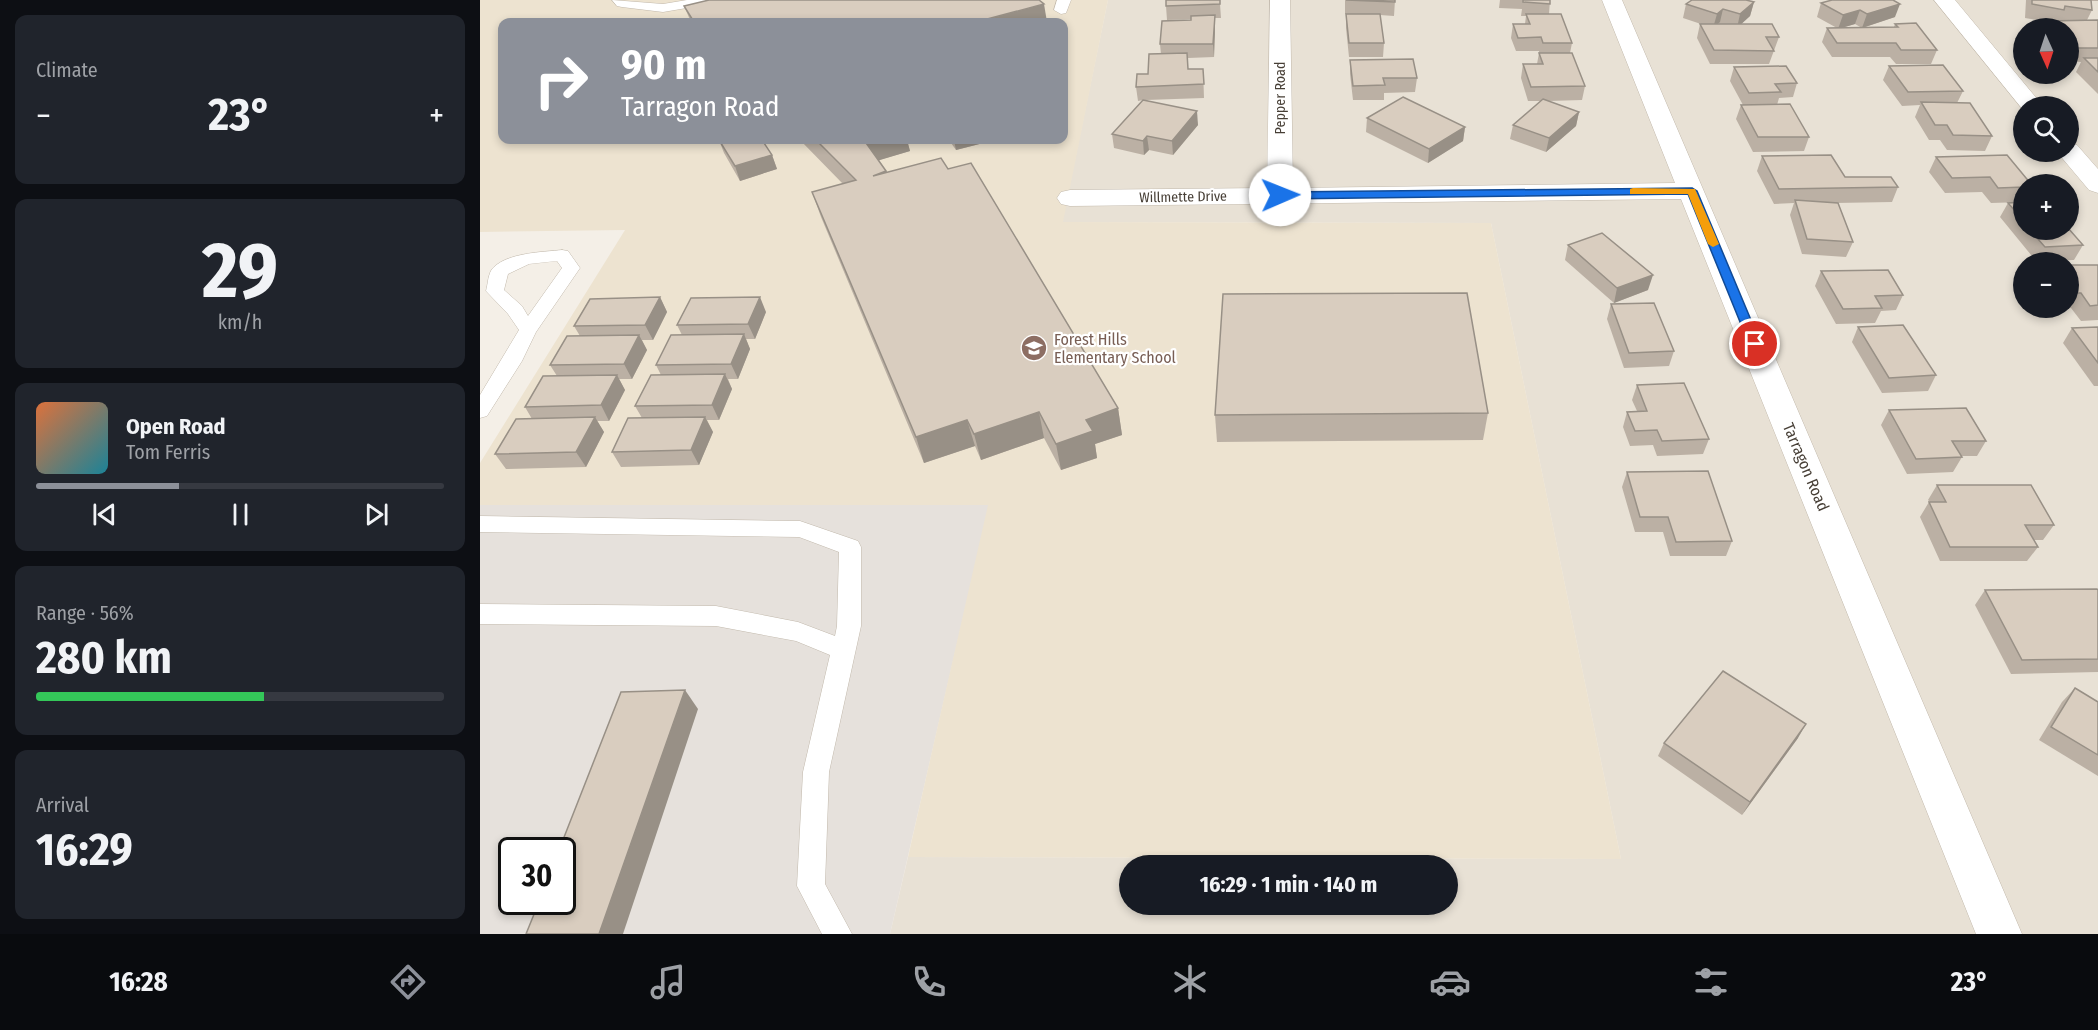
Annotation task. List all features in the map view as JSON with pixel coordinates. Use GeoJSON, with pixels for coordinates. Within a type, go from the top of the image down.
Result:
{"type":"FeatureCollection","features":[{"type":"Feature","properties":{"kind":"street","name":"Pepper Road"},"geometry":{"type":"LineString","coordinates":[[1280,0],[1280,195]]}},
{"type":"Feature","properties":{"kind":"street","name":"Tarragon Road"},"geometry":{"type":"LineString","coordinates":[[1612,0],[2000,934]]}},
{"type":"Feature","properties":{"kind":"street"},"geometry":{"type":"LineString","coordinates":[[1944,0],[2024,96]]}},
{"type":"Feature","properties":{"kind":"street"},"geometry":{"type":"LineString","coordinates":[[2078,162],[2098,186]]}},
{"type":"Feature","properties":{"kind":"street","name":"Willmette Drive"},"geometry":{"type":"LineString","coordinates":[[1070,198],[1692,191]]}},
{"type":"Feature","properties":{"kind":"lane"},"geometry":{"type":"LineString","coordinates":[[619,0],[621,3],[663,8],[710,0]]}},
{"type":"Feature","properties":{"kind":"lane"},"geometry":{"type":"LineString","coordinates":[[480,411],[512,361],[528,330],[571,268],[562,255],[525,259],[501,271],[495,291],[515,310],[528,330]]}},
{"type":"Feature","properties":{"kind":"lane"},"geometry":{"type":"LineString","coordinates":[[480,524],[800,529],[850,547],[849,626],[816,772],[811,886],[838,934]]}},
{"type":"Feature","properties":{"kind":"lane"},"geometry":{"type":"LineString","coordinates":[[480,614],[716,616],[798,632],[843,649]]}},
{"type":"Feature","properties":{"kind":"shaded area","name":"Forest Hills Elementary School"},"geometry":{"type":"Polygon","coordinates":[[[480,0],[1108,0],[1063,222],[1491,223],[1621,859],[1458,859],[1458,855],[908,857],[988,505],[480,505],[480,463],[625,230],[480,232],[480,0]]]}},
{"type":"Feature","properties":{"kind":"shaded area"},"geometry":{"type":"Polygon","coordinates":[[[1108,0],[2098,0],[2098,934],[890,934],[908,857],[1119,858],[1119,915],[1458,915],[1458,859],[1621,859],[1491,223],[1062,222],[1108,0]]]}},
{"type":"Feature","properties":{"kind":"shaded area"},"geometry":{"type":"Polygon","coordinates":[[[480,505],[989,505],[890,934],[480,934],[480,505]]]}},
{"type":"Feature","properties":{"kind":"building"},"geometry":{"type":"Polygon","coordinates":[[[709,0],[1039,0],[1044,4],[991,18],[692,18],[684,6],[709,0]]]}},
{"type":"Feature","properties":{"kind":"building"},"geometry":{"type":"Polygon","coordinates":[[[1166,0],[1220,0],[1220,4],[1166,6],[1166,0]]]}},
{"type":"Feature","properties":{"kind":"building"},"geometry":{"type":"Polygon","coordinates":[[[1346,0],[1395,0],[1395,2],[1346,0]]]}},
{"type":"Feature","properties":{"kind":"building"},"geometry":{"type":"Polygon","coordinates":[[[1523,0],[1550,0],[1550,4],[1523,2],[1523,0]]]}},
{"type":"Feature","properties":{"kind":"building"},"geometry":{"type":"Polygon","coordinates":[[[1692,0],[1754,2],[1740,14],[1723,9],[1717,14],[1686,4],[1692,0]]]}},
{"type":"Feature","properties":{"kind":"building"},"geometry":{"type":"Polygon","coordinates":[[[1832,0],[1893,0],[1900,4],[1867,14],[1860,10],[1843,15],[1821,3],[1832,0]]]}},
{"type":"Feature","properties":{"kind":"building"},"geometry":{"type":"Polygon","coordinates":[[[2032,0],[2091,0],[2092,10],[2065,6],[2064,10],[2032,4],[2032,0]]]}},
{"type":"Feature","properties":{"kind":"building"},"geometry":{"type":"Polygon","coordinates":[[[1346,14],[1380,14],[1384,43],[1349,43],[1346,14]]]}},
{"type":"Feature","properties":{"kind":"building"},"geometry":{"type":"Polygon","coordinates":[[[1526,14],[1561,14],[1572,43],[1543,43],[1541,37],[1518,38],[1513,24],[1530,24],[1526,14]]]}},
{"type":"Feature","properties":{"kind":"building"},"geometry":{"type":"Polygon","coordinates":[[[1215,15],[1213,44],[1160,44],[1162,21],[1191,20],[1191,16],[1215,15]]]}},
{"type":"Feature","properties":{"kind":"building"},"geometry":{"type":"Polygon","coordinates":[[[2079,20],[2098,20],[2098,48],[2079,48],[2079,20]]]}},
{"type":"Feature","properties":{"kind":"building"},"geometry":{"type":"Polygon","coordinates":[[[1916,23],[1937,50],[1901,50],[1896,43],[1837,43],[1827,28],[1898,27],[1895,24],[1916,23]]]}},
{"type":"Feature","properties":{"kind":"building"},"geometry":{"type":"Polygon","coordinates":[[[1700,24],[1772,24],[1779,37],[1766,37],[1774,51],[1714,50],[1700,24]]]}},
{"type":"Feature","properties":{"kind":"building"},"geometry":{"type":"Polygon","coordinates":[[[1187,53],[1188,69],[1203,69],[1204,84],[1136,87],[1137,74],[1148,74],[1149,54],[1187,53]]]}},
{"type":"Feature","properties":{"kind":"building"},"geometry":{"type":"Polygon","coordinates":[[[1539,53],[1572,53],[1585,86],[1531,87],[1523,64],[1543,64],[1539,53]]]}},
{"type":"Feature","properties":{"kind":"building"},"geometry":{"type":"Polygon","coordinates":[[[2084,58],[2098,58],[2098,72],[2084,58]]]}},
{"type":"Feature","properties":{"kind":"building"},"geometry":{"type":"Polygon","coordinates":[[[1413,59],[1417,78],[1383,78],[1385,85],[1353,86],[1350,60],[1413,59]]]}},
{"type":"Feature","properties":{"kind":"building"},"geometry":{"type":"Polygon","coordinates":[[[1943,65],[1963,91],[1908,92],[1889,66],[1943,65]]]}},
{"type":"Feature","properties":{"kind":"building"},"geometry":{"type":"Polygon","coordinates":[[[1786,66],[1797,83],[1775,84],[1781,92],[1749,93],[1734,67],[1786,66]]]}},
{"type":"Feature","properties":{"kind":"building"},"geometry":{"type":"Polygon","coordinates":[[[1403,97],[1465,127],[1429,149],[1367,118],[1403,97]]]}},
{"type":"Feature","properties":{"kind":"building"},"geometry":{"type":"Polygon","coordinates":[[[1543,99],[1579,112],[1549,138],[1513,125],[1543,99]]]}},
{"type":"Feature","properties":{"kind":"building"},"geometry":{"type":"Polygon","coordinates":[[[1143,100],[1197,111],[1172,141],[1147,136],[1143,141],[1112,134],[1143,100]]]}},
{"type":"Feature","properties":{"kind":"building"},"geometry":{"type":"Polygon","coordinates":[[[1921,102],[1970,103],[1992,136],[1953,135],[1947,125],[1935,125],[1921,102]]]}},
{"type":"Feature","properties":{"kind":"building"},"geometry":{"type":"Polygon","coordinates":[[[1790,104],[1809,137],[1758,137],[1741,105],[1790,104]]]}},
{"type":"Feature","properties":{"kind":"building"},"geometry":{"type":"Polygon","coordinates":[[[721,144],[765,144],[772,155],[735,166],[721,144]]]}},
{"type":"Feature","properties":{"kind":"building"},"geometry":{"type":"Polygon","coordinates":[[[820,144],[867,144],[886,171],[873,176],[941,158],[948,169],[971,163],[1118,408],[1086,420],[1093,431],[1056,444],[1039,412],[974,434],[967,420],[916,437],[812,192],[856,180],[820,144]]]}},
{"type":"Feature","properties":{"kind":"building"},"geometry":{"type":"Polygon","coordinates":[[[1831,155],[1845,177],[1891,177],[1898,187],[1779,189],[1762,156],[1831,155]]]}},
{"type":"Feature","properties":{"kind":"building"},"geometry":{"type":"Polygon","coordinates":[[[2007,155],[2023,174],[2013,174],[2013,187],[1998,188],[1990,177],[1952,178],[1936,157],[2007,155]]]}},
{"type":"Feature","properties":{"kind":"building"},"geometry":{"type":"Polygon","coordinates":[[[1795,200],[1838,203],[1853,242],[1807,239],[1795,200]]]}},
{"type":"Feature","properties":{"kind":"building"},"geometry":{"type":"Polygon","coordinates":[[[1602,233],[1653,275],[1617,288],[1568,245],[1602,233]]]}},
{"type":"Feature","properties":{"kind":"building"},"geometry":{"type":"Polygon","coordinates":[[[2039,240],[2079,240],[2083,245],[2045,247],[2039,240]]]}},
{"type":"Feature","properties":{"kind":"building"},"geometry":{"type":"Polygon","coordinates":[[[2079,265],[2098,265],[2098,305],[2090,306],[2079,293],[2079,265]]]}},
{"type":"Feature","properties":{"kind":"building"},"geometry":{"type":"Polygon","coordinates":[[[1888,270],[1903,295],[1875,296],[1882,308],[1843,309],[1821,271],[1888,270]]]}},
{"type":"Feature","properties":{"kind":"building"},"geometry":{"type":"Polygon","coordinates":[[[1467,293],[1488,413],[1215,415],[1223,294],[1467,293]]]}},
{"type":"Feature","properties":{"kind":"building"},"geometry":{"type":"Polygon","coordinates":[[[660,297],[645,325],[574,326],[590,299],[660,297]]]}},
{"type":"Feature","properties":{"kind":"building"},"geometry":{"type":"Polygon","coordinates":[[[760,297],[748,324],[677,325],[691,298],[760,297]]]}},
{"type":"Feature","properties":{"kind":"building"},"geometry":{"type":"Polygon","coordinates":[[[1654,303],[1674,351],[1629,353],[1611,304],[1654,303]]]}},
{"type":"Feature","properties":{"kind":"building"},"geometry":{"type":"Polygon","coordinates":[[[1903,325],[1936,375],[1889,378],[1858,327],[1903,325]]]}},
{"type":"Feature","properties":{"kind":"building"},"geometry":{"type":"Polygon","coordinates":[[[2098,327],[2098,363],[2072,328],[2098,327]]]}},
{"type":"Feature","properties":{"kind":"building"},"geometry":{"type":"Polygon","coordinates":[[[744,334],[731,364],[656,365],[671,335],[744,334]]]}},
{"type":"Feature","properties":{"kind":"building"},"geometry":{"type":"Polygon","coordinates":[[[639,335],[624,364],[550,365],[567,336],[639,335]]]}},
{"type":"Feature","properties":{"kind":"building"},"geometry":{"type":"Polygon","coordinates":[[[725,374],[712,405],[635,406],[651,375],[725,374]]]}},
{"type":"Feature","properties":{"kind":"building"},"geometry":{"type":"Polygon","coordinates":[[[617,375],[601,405],[525,407],[543,376],[617,375]]]}},
{"type":"Feature","properties":{"kind":"building"},"geometry":{"type":"Polygon","coordinates":[[[1684,383],[1709,439],[1662,441],[1657,430],[1635,431],[1627,412],[1647,411],[1637,385],[1684,383]]]}},
{"type":"Feature","properties":{"kind":"building"},"geometry":{"type":"Polygon","coordinates":[[[1966,408],[1986,441],[1952,441],[1962,457],[1916,459],[1889,410],[1966,408]]]}},
{"type":"Feature","properties":{"kind":"building"},"geometry":{"type":"Polygon","coordinates":[[[595,417],[576,452],[495,454],[516,419],[595,417]]]}},
{"type":"Feature","properties":{"kind":"building"},"geometry":{"type":"Polygon","coordinates":[[[705,417],[691,450],[612,452],[628,418],[705,417]]]}},
{"type":"Feature","properties":{"kind":"building"},"geometry":{"type":"Polygon","coordinates":[[[1708,471],[1732,541],[1676,542],[1668,517],[1640,517],[1627,472],[1708,471]]]}},
{"type":"Feature","properties":{"kind":"building"},"geometry":{"type":"Polygon","coordinates":[[[1937,485],[2031,485],[2054,525],[2025,525],[2038,547],[1950,547],[1929,502],[1946,502],[1937,485]]]}},
{"type":"Feature","properties":{"kind":"building"},"geometry":{"type":"Polygon","coordinates":[[[2097,589],[2098,659],[2022,660],[1985,590],[2097,589]]]}},
{"type":"Feature","properties":{"kind":"building"},"geometry":{"type":"Polygon","coordinates":[[[1723,671],[1806,724],[1750,802],[1664,743],[1723,671]]]}},
{"type":"Feature","properties":{"kind":"building"},"geometry":{"type":"Polygon","coordinates":[[[2075,688],[2098,702],[2098,755],[2051,727],[2075,688]]]}},
{"type":"Feature","properties":{"kind":"building"},"geometry":{"type":"Polygon","coordinates":[[[685,690],[599,934],[526,934],[534,915],[576,915],[576,837],[564,837],[621,692],[685,690]]]}},
{"type":"Feature","properties":{"kind":"slow traffic"},"geometry":{"type":"LineString","coordinates":[[1633,192],[1692,191],[1713,244]]}},
{"type":"Feature","properties":{"kind":"place","name":"Forest Hills Elementary School"},"geometry":{"type":"Point","coordinates":[1034,348]}},
{"type":"Feature","properties":{"kind":"route"},"geometry":{"type":"LineString","coordinates":[[1280,195],[1692,191],[1755,344]]}}]}
